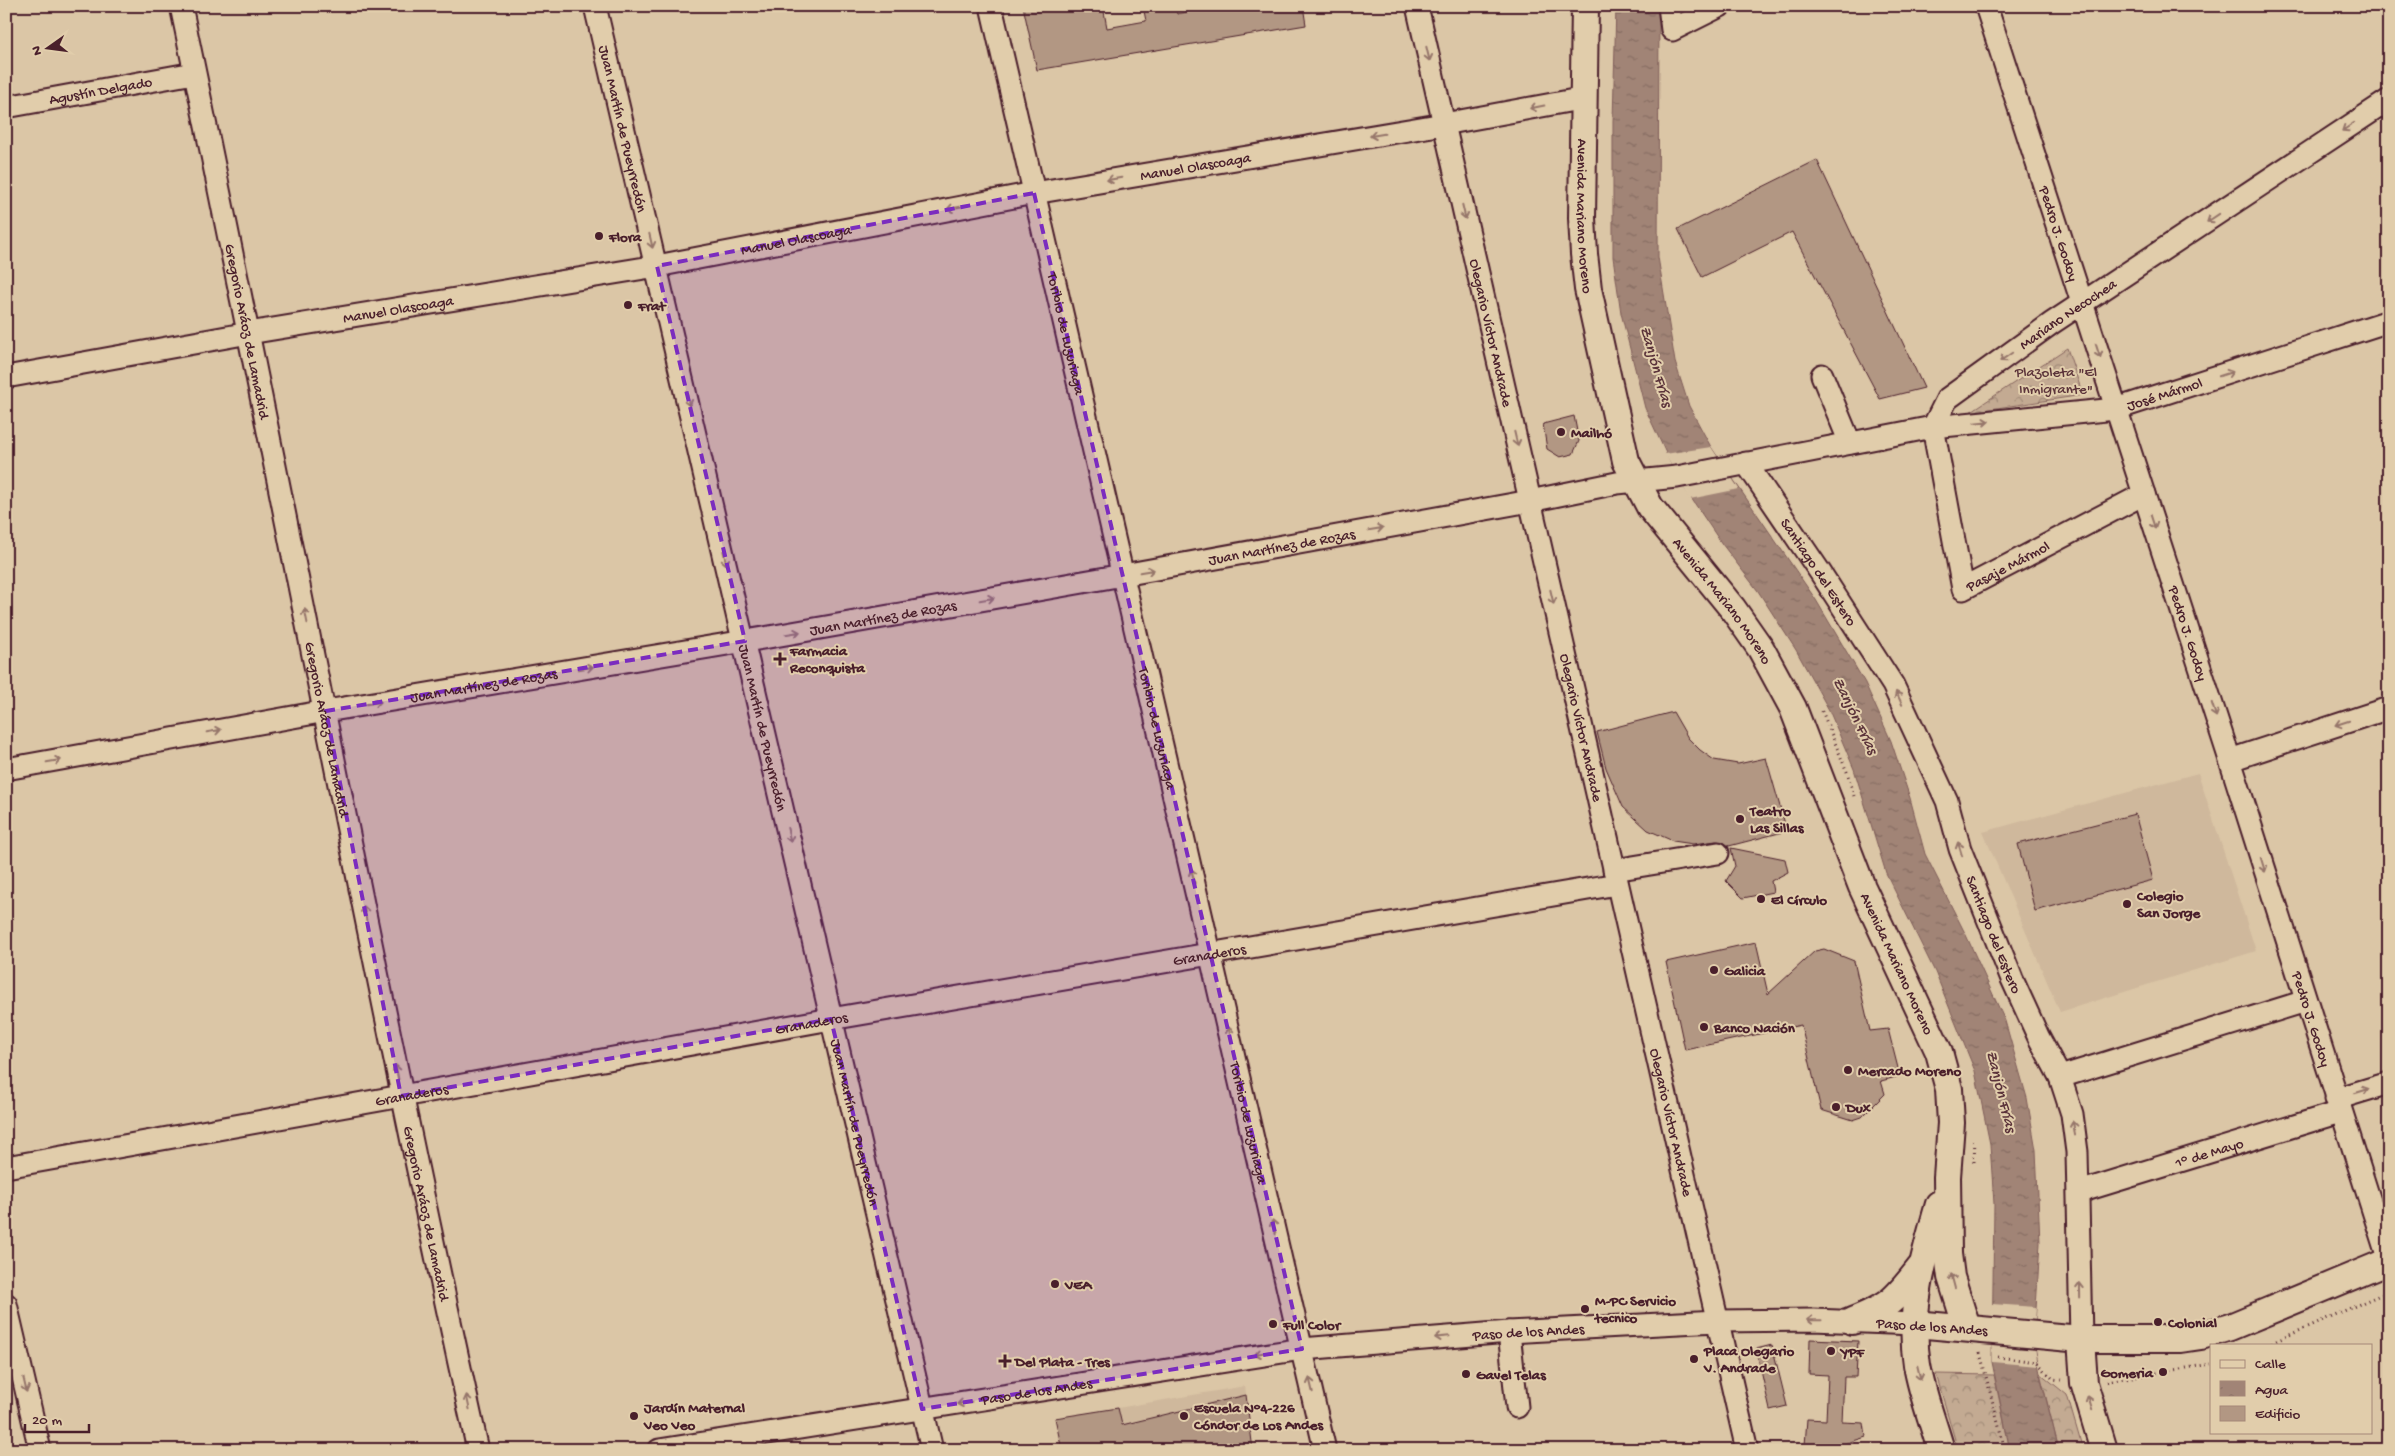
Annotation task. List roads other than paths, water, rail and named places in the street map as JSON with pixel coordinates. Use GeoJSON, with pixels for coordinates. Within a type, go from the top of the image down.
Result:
{"type":"FeatureCollection","features":[{"type":"Feature","properties":{"kind":"main road","name":"Avenida Mariano Moreno"},"geometry":{"type":"LineString","coordinates":[[1585,6],[1582,218],[1588,289],[1624,455],[1635,481],[1650,507],[1733,608],[1760,648],[1793,708],[1862,887],[1939,1052],[1946,1074],[1950,1103],[1951,1142],[1947,1177],[1948,1254],[1951,1277],[1979,1329]]}},
{"type":"Feature","properties":{"kind":"main road","name":"Avenida Mariano Moreno"},"geometry":{"type":"LineString","coordinates":[[1941,1450],[1917,1366],[1915,1324],[1920,1268],[1947,1177]]}},
{"type":"Feature","properties":{"kind":"main road","name":"Paso de los Andes"},"geometry":{"type":"LineString","coordinates":[[1915,1324],[2081,1339],[2162,1340],[2201,1336],[2230,1327],[2389,1261]]}},
{"type":"Feature","properties":{"kind":"main road"},"geometry":{"type":"LineString","coordinates":[[1852,1321],[1881,1310],[1897,1298],[1920,1268]]}},
{"type":"Feature","properties":{"kind":"main road","name":"Santiago del Estero"},"geometry":{"type":"LineString","coordinates":[[2081,1339],[2084,1384],[2104,1450]]}},
{"type":"Feature","properties":{"kind":"street","name":"Gregorio Aráoz de Lamadrid"},"geometry":{"type":"LineString","coordinates":[[180,6],[326,711],[401,1096],[478,1450]]}},
{"type":"Feature","properties":{"kind":"street","name":"Juan Martín de Pueyrredón"},"geometry":{"type":"LineString","coordinates":[[596,6],[932,1450]]}},
{"type":"Feature","properties":{"kind":"street","name":"Toribio de Luzuriaga"},"geometry":{"type":"LineString","coordinates":[[991,6],[1326,1450]]}},
{"type":"Feature","properties":{"kind":"street","name":"Olegario Víctor Andrade"},"geometry":{"type":"LineString","coordinates":[[1417,6],[1747,1450]]}},
{"type":"Feature","properties":{"kind":"street"},"geometry":{"type":"LineString","coordinates":[[1669,6],[1672,30],[1720,6]]}},
{"type":"Feature","properties":{"kind":"street","name":"Pedro J. Godoy"},"geometry":{"type":"LineString","coordinates":[[1986,6],[2230,760],[2338,1106],[2389,1261]]}},
{"type":"Feature","properties":{"kind":"street","name":"Agustín Delgado"},"geometry":{"type":"LineString","coordinates":[[6,107],[194,73]]}},
{"type":"Feature","properties":{"kind":"street","name":"Manuel Olascoaga"},"geometry":{"type":"LineString","coordinates":[[6,377],[249,334],[657,266],[1034,193],[1444,124],[1585,98]]}},
{"type":"Feature","properties":{"kind":"street","name":"Mariano Necochea"},"geometry":{"type":"LineString","coordinates":[[1933,428],[1947,399],[2083,304],[2389,100]]}},
{"type":"Feature","properties":{"kind":"street","name":"José Mármol"},"geometry":{"type":"LineString","coordinates":[[1933,428],[2116,409],[2389,321]]}},
{"type":"Feature","properties":{"kind":"street"},"geometry":{"type":"LineString","coordinates":[[1822,375],[1850,443]]}},
{"type":"Feature","properties":{"kind":"street"},"geometry":{"type":"LineString","coordinates":[[1746,463],[1933,428]]}},
{"type":"Feature","properties":{"kind":"street","name":"Pasaje Mármol"},"geometry":{"type":"LineString","coordinates":[[1933,428],[1963,588],[2144,494]]}},
{"type":"Feature","properties":{"kind":"street","name":"Juan Martínez de Rozas"},"geometry":{"type":"LineString","coordinates":[[6,769],[326,711],[1123,575],[1635,481],[1677,477],[1746,463]]}},
{"type":"Feature","properties":{"kind":"street","name":"Santiago del Estero"},"geometry":{"type":"LineString","coordinates":[[1746,463],[1820,572],[1893,686],[1947,801],[1960,849],[2012,979],[2039,1038],[2060,1077],[2072,1114],[2078,1152],[2081,1339]]}},
{"type":"Feature","properties":{"kind":"street"},"geometry":{"type":"LineString","coordinates":[[2230,760],[2389,708]]}},
{"type":"Feature","properties":{"kind":"street","name":"Granaderos"},"geometry":{"type":"LineString","coordinates":[[6,1167],[831,1019],[1212,954],[1616,877],[1718,853]]}},
{"type":"Feature","properties":{"kind":"street"},"geometry":{"type":"LineString","coordinates":[[2060,1077],[2306,1001]]}},
{"type":"Feature","properties":{"kind":"street","name":"1° de Mayo"},"geometry":{"type":"LineString","coordinates":[[2079,1192],[2338,1106],[2389,1083]]}},
{"type":"Feature","properties":{"kind":"street"},"geometry":{"type":"LineString","coordinates":[[6,1304],[40,1450]]}},
{"type":"Feature","properties":{"kind":"street","name":"Paso de los Andes"},"geometry":{"type":"LineString","coordinates":[[670,1449],[1302,1348],[1509,1332],[1717,1321],[1852,1321],[1915,1324]]}},
{"type":"Feature","properties":{"kind":"street"},"geometry":{"type":"LineString","coordinates":[[1509,1332],[1517,1407]]}},
{"type":"Feature","properties":{"kind":"water","name":"Zanjón Frías"},"geometry":{"type":"Polygon","coordinates":[[[1616,6],[1659,6],[1658,257],[1675,362],[1689,406],[1711,447],[1816,600],[1865,683],[1891,741],[1910,798],[1925,854],[1966,935],[2005,1021],[2027,1098],[2036,1150],[2040,1243],[2034,1341],[2041,1379],[2059,1450],[2010,1450],[1992,1362],[1994,1204],[1990,1144],[1975,1071],[1935,972],[1886,873],[1854,769],[1829,710],[1796,650],[1758,591],[1722,544],[1677,477],[1645,408],[1621,313],[1613,257],[1613,121],[1616,6]]]}},
{"type":"Feature","properties":{"kind":"place","name":"Flora"},"geometry":{"type":"Point","coordinates":[599,236]}},
{"type":"Feature","properties":{"kind":"place","name":"Frat"},"geometry":{"type":"Point","coordinates":[628,305]}},
{"type":"Feature","properties":{"kind":"place","name":"Mailhó"},"geometry":{"type":"Point","coordinates":[1561,432]}},
{"type":"Feature","properties":{"kind":"place","name":"Farmacia Reconquista"},"geometry":{"type":"Point","coordinates":[780,659]}},
{"type":"Feature","properties":{"kind":"place","name":"Teatro Las Sillas"},"geometry":{"type":"Point","coordinates":[1740,819]}},
{"type":"Feature","properties":{"kind":"place","name":"El Círculo"},"geometry":{"type":"Point","coordinates":[1761,899]}},
{"type":"Feature","properties":{"kind":"place","name":"Colegio San Jorge"},"geometry":{"type":"Point","coordinates":[2127,904]}},
{"type":"Feature","properties":{"kind":"place","name":"Galicia"},"geometry":{"type":"Point","coordinates":[1714,970]}},
{"type":"Feature","properties":{"kind":"place","name":"Banco Nación"},"geometry":{"type":"Point","coordinates":[1704,1027]}},
{"type":"Feature","properties":{"kind":"place","name":"Mercado Moreno"},"geometry":{"type":"Point","coordinates":[1848,1070]}},
{"type":"Feature","properties":{"kind":"place","name":"Dux"},"geometry":{"type":"Point","coordinates":[1836,1107]}},
{"type":"Feature","properties":{"kind":"place","name":"VEA"},"geometry":{"type":"Point","coordinates":[1055,1284]}},
{"type":"Feature","properties":{"kind":"place","name":"M-PC Servicio tecnico"},"geometry":{"type":"Point","coordinates":[1585,1309]}},
{"type":"Feature","properties":{"kind":"place","name":"Colonial"},"geometry":{"type":"Point","coordinates":[2158,1322]}},
{"type":"Feature","properties":{"kind":"place","name":"Full Color"},"geometry":{"type":"Point","coordinates":[1273,1324]}},
{"type":"Feature","properties":{"kind":"place","name":"YPF"},"geometry":{"type":"Point","coordinates":[1831,1351]}},
{"type":"Feature","properties":{"kind":"place","name":"Placa Olegario V. Andrade"},"geometry":{"type":"Point","coordinates":[1694,1359]}},
{"type":"Feature","properties":{"kind":"place","name":"Del Plata - Tres"},"geometry":{"type":"Point","coordinates":[1005,1361]}},
{"type":"Feature","properties":{"kind":"place","name":"Gomeria"},"geometry":{"type":"Point","coordinates":[2163,1372]}},
{"type":"Feature","properties":{"kind":"place","name":"Gavel Telas"},"geometry":{"type":"Point","coordinates":[1466,1374]}},
{"type":"Feature","properties":{"kind":"place","name":"Jardín Maternal Veo Veo"},"geometry":{"type":"Point","coordinates":[634,1416]}},
{"type":"Feature","properties":{"kind":"place","name":"Escuela N°4-226 Cóndor de Los Andes"},"geometry":{"type":"Point","coordinates":[1184,1416]}},
{"type":"Feature","properties":{"kind":"park label","name":"Plazoleta \"El Inmigrante\""},"geometry":{"type":"Point","coordinates":[2056,380]}}]}
